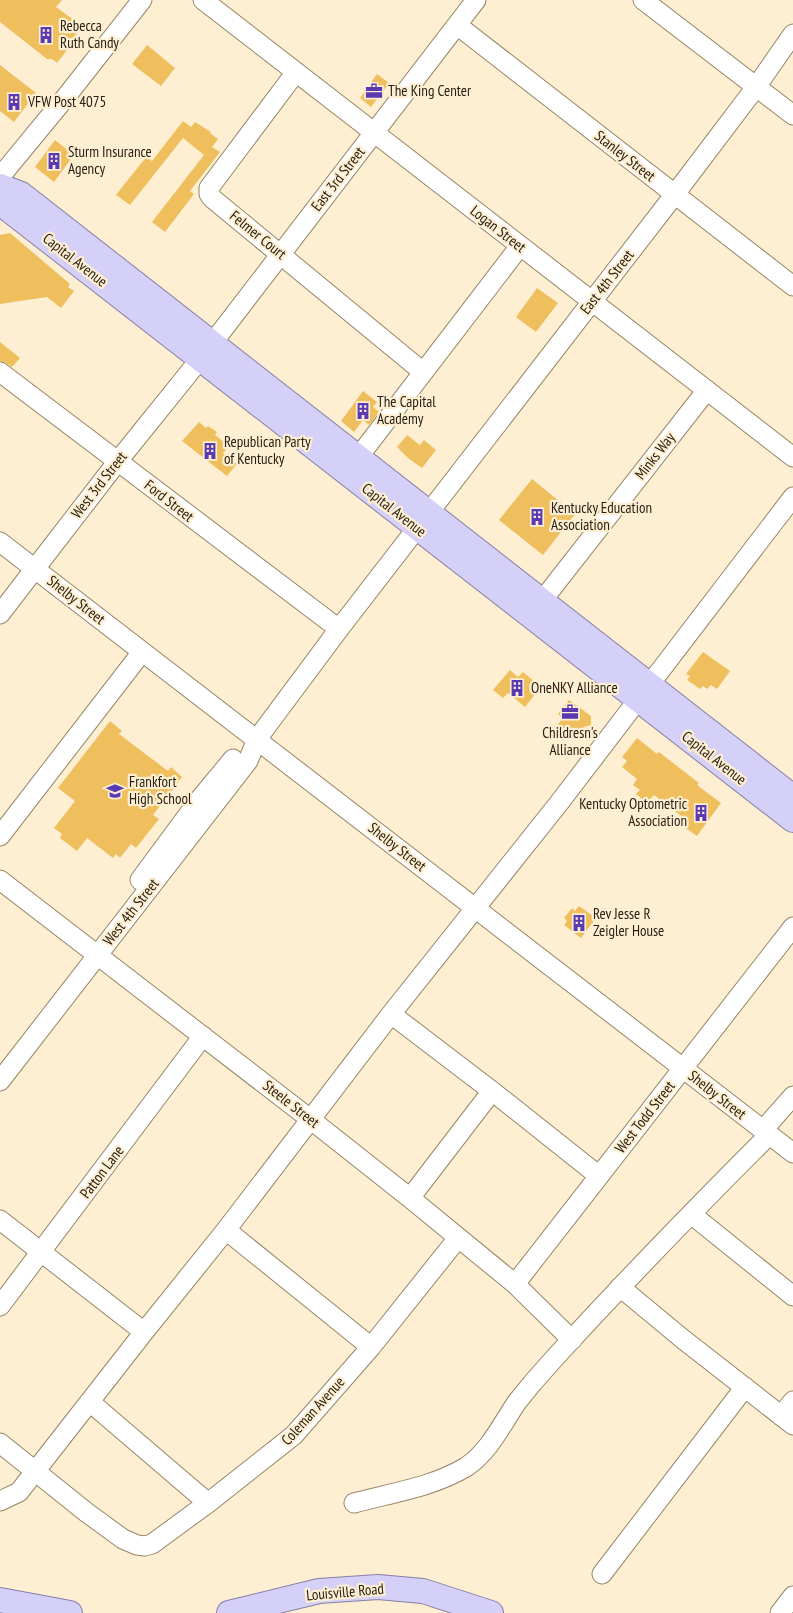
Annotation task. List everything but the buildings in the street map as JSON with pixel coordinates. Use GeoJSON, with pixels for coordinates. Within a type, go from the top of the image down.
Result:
{"type":"FeatureCollection","features":[{"type":"Feature","properties":{"kind":"main road","name":"Capital Avenue"},"geometry":{"type":"LineString","coordinates":[[0,186],[21,194],[207,351],[644,693],[793,797]]}},
{"type":"Feature","properties":{"kind":"main road","name":"Capital Avenue"},"geometry":{"type":"LineString","coordinates":[[0,195],[9,210],[207,351]]}},
{"type":"Feature","properties":{"kind":"main road","name":"Capital Avenue"},"geometry":{"type":"LineString","coordinates":[[644,693],[793,820]]}},
{"type":"Feature","properties":{"kind":"main road","name":"Louisville Road"},"geometry":{"type":"LineString","coordinates":[[228,1613],[319,1591],[378,1587],[423,1591],[491,1613]]}},
{"type":"Feature","properties":{"kind":"main road"},"geometry":{"type":"LineString","coordinates":[[0,1600],[70,1613]]}},
{"type":"Feature","properties":{"kind":"street"},"geometry":{"type":"LineString","coordinates":[[0,177],[142,0]]}},
{"type":"Feature","properties":{"kind":"street","name":"Logan Street"},"geometry":{"type":"LineString","coordinates":[[203,0],[793,457]]}},
{"type":"Feature","properties":{"kind":"street","name":"East 3rd Street"},"geometry":{"type":"LineString","coordinates":[[207,351],[476,0]]}},
{"type":"Feature","properties":{"kind":"street"},"geometry":{"type":"LineString","coordinates":[[647,1],[793,115]]}},
{"type":"Feature","properties":{"kind":"street","name":"Stanley Street"},"geometry":{"type":"LineString","coordinates":[[457,25],[793,286]]}},
{"type":"Feature","properties":{"kind":"street","name":"East 4th Street"},"geometry":{"type":"LineString","coordinates":[[423,520],[675,194],[756,87],[793,34]]}},
{"type":"Feature","properties":{"kind":"street","name":"Felmer Court"},"geometry":{"type":"LineString","coordinates":[[296,72],[209,188],[209,194],[423,372]]}},
{"type":"Feature","properties":{"kind":"street"},"geometry":{"type":"LineString","coordinates":[[352,465],[520,246]]}},
{"type":"Feature","properties":{"kind":"street","name":"West 3rd Street"},"geometry":{"type":"LineString","coordinates":[[0,614],[118,461],[207,351]]}},
{"type":"Feature","properties":{"kind":"street","name":"Ford Street"},"geometry":{"type":"LineString","coordinates":[[0,372],[338,630]]}},
{"type":"Feature","properties":{"kind":"street","name":"Minks Way"},"geometry":{"type":"LineString","coordinates":[[535,609],[707,390]]}},
{"type":"Feature","properties":{"kind":"street"},"geometry":{"type":"LineString","coordinates":[[0,1501],[19,1492],[35,1472],[226,1230],[391,1014],[476,909],[624,719],[793,497]]}},
{"type":"Feature","properties":{"kind":"street","name":"West 4th Street"},"geometry":{"type":"LineString","coordinates":[[0,1062],[248,761],[257,739],[423,520]]}},
{"type":"Feature","properties":{"kind":"street","name":"Shelby Street"},"geometry":{"type":"LineString","coordinates":[[0,542],[793,1153]]}},
{"type":"Feature","properties":{"kind":"street"},"geometry":{"type":"LineString","coordinates":[[0,836],[142,652]]}},
{"type":"Feature","properties":{"kind":"street","name":"Steele Street"},"geometry":{"type":"LineString","coordinates":[[0,880],[410,1198],[515,1284],[572,1340]]}},
{"type":"Feature","properties":{"kind":"street","name":"West Todd Street"},"geometry":{"type":"LineString","coordinates":[[515,1284],[793,927]]}},
{"type":"Feature","properties":{"kind":"street","name":"West 4th Street"},"geometry":{"type":"LineString","coordinates":[[0,1082],[92,952]]}},
{"type":"Feature","properties":{"kind":"street"},"geometry":{"type":"LineString","coordinates":[[391,1014],[599,1176]]}},
{"type":"Feature","properties":{"kind":"street","name":"Patton Lane"},"geometry":{"type":"LineString","coordinates":[[0,1306],[203,1036]]}},
{"type":"Feature","properties":{"kind":"street"},"geometry":{"type":"LineString","coordinates":[[410,1198],[492,1091]]}},
{"type":"Feature","properties":{"kind":"street"},"geometry":{"type":"LineString","coordinates":[[354,1503],[440,1480],[466,1467],[477,1458],[535,1380],[766,1132],[793,1096]]}},
{"type":"Feature","properties":{"kind":"street"},"geometry":{"type":"LineString","coordinates":[[691,1214],[793,1296]]}},
{"type":"Feature","properties":{"kind":"street"},"geometry":{"type":"LineString","coordinates":[[0,1220],[144,1332]]}},
{"type":"Feature","properties":{"kind":"street"},"geometry":{"type":"LineString","coordinates":[[226,1230],[371,1347]]}},
{"type":"Feature","properties":{"kind":"street","name":"Coleman Avenue"},"geometry":{"type":"LineString","coordinates":[[35,1472],[123,1539],[136,1545],[145,1546],[152,1544],[208,1503],[294,1435],[371,1347],[458,1238]]}},
{"type":"Feature","properties":{"kind":"street"},"geometry":{"type":"LineString","coordinates":[[620,1288],[745,1387],[789,1414]]}},
{"type":"Feature","properties":{"kind":"street"},"geometry":{"type":"LineString","coordinates":[[602,1574],[745,1387]]}},
{"type":"Feature","properties":{"kind":"street"},"geometry":{"type":"LineString","coordinates":[[90,1402],[208,1503]]}},
{"type":"Feature","properties":{"kind":"street"},"geometry":{"type":"LineString","coordinates":[[0,1443],[35,1472]]}},
{"type":"Feature","properties":{"kind":"street"},"geometry":{"type":"LineString","coordinates":[[780,1613],[793,1596]]}},
{"type":"Feature","properties":{"kind":"place","name":"Rebecca Ruth Candy"},"geometry":{"type":"Point","coordinates":[46,35]}},
{"type":"Feature","properties":{"kind":"place","name":"The King Center"},"geometry":{"type":"Point","coordinates":[374,91]}},
{"type":"Feature","properties":{"kind":"place","name":"VFW Post 4075"},"geometry":{"type":"Point","coordinates":[14,102]}},
{"type":"Feature","properties":{"kind":"place","name":"Sturm Insurance Agency"},"geometry":{"type":"Point","coordinates":[54,161]}},
{"type":"Feature","properties":{"kind":"place","name":"The Capital Academy"},"geometry":{"type":"Point","coordinates":[363,411]}},
{"type":"Feature","properties":{"kind":"place","name":"Republican Party of Kentucky"},"geometry":{"type":"Point","coordinates":[210,451]}},
{"type":"Feature","properties":{"kind":"place","name":"Kentucky Education Association"},"geometry":{"type":"Point","coordinates":[537,517]}},
{"type":"Feature","properties":{"kind":"place","name":"OneNKY Alliance"},"geometry":{"type":"Point","coordinates":[517,688]}},
{"type":"Feature","properties":{"kind":"place","name":"Childresn's Alliance"},"geometry":{"type":"Point","coordinates":[570,712]}},
{"type":"Feature","properties":{"kind":"place","name":"Frankfort High School"},"geometry":{"type":"Point","coordinates":[115,791]}},
{"type":"Feature","properties":{"kind":"place","name":"Kentucky Optometric Association"},"geometry":{"type":"Point","coordinates":[701,813]}},
{"type":"Feature","properties":{"kind":"place","name":"Rev Jesse R Zeigler House"},"geometry":{"type":"Point","coordinates":[579,923]}}]}
